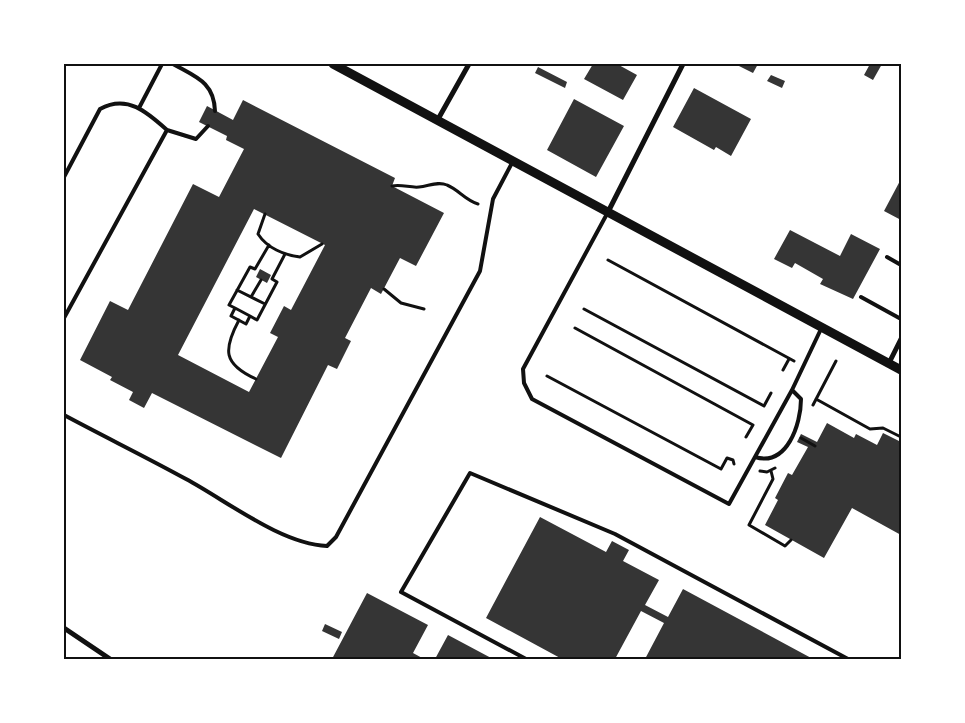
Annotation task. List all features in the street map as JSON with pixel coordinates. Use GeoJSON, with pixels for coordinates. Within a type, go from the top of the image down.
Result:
{"type":"FeatureCollection","features":[{"type":"Feature","properties":{"kind":"street"},"geometry":{"type":"LineString","coordinates":[[333,64],[821,329],[901,370]]}},
{"type":"Feature","properties":{"kind":"street"},"geometry":{"type":"LineString","coordinates":[[437,120],[469,64]]}},
{"type":"Feature","properties":{"kind":"street"},"geometry":{"type":"LineString","coordinates":[[608,212],[683,64]]}},
{"type":"Feature","properties":{"kind":"street"},"geometry":{"type":"LineString","coordinates":[[889,363],[901,338]]}},
{"type":"Feature","properties":{"kind":"street"},"geometry":{"type":"LineString","coordinates":[[64,628],[110,659]]}},
{"type":"Feature","properties":{"kind":"lane"},"geometry":{"type":"LineString","coordinates":[[139,108],[162,64]]}},
{"type":"Feature","properties":{"kind":"lane"},"geometry":{"type":"LineString","coordinates":[[173,64],[203,81],[214,97],[215,111]]}},
{"type":"Feature","properties":{"kind":"lane"},"geometry":{"type":"LineString","coordinates":[[64,176],[100,109],[111,103],[119,102],[139,108],[167,130],[196,139],[208,126]]}},
{"type":"Feature","properties":{"kind":"lane"},"geometry":{"type":"LineString","coordinates":[[64,318],[167,130]]}},
{"type":"Feature","properties":{"kind":"lane"},"geometry":{"type":"LineString","coordinates":[[64,415],[186,479],[288,537],[310,545],[327,546],[336,537],[480,271],[493,199],[513,161]]}},
{"type":"Feature","properties":{"kind":"lane"},"geometry":{"type":"LineString","coordinates":[[608,212],[523,369],[524,383],[532,399],[730,504],[792,390],[821,329]]}},
{"type":"Feature","properties":{"kind":"lane"},"geometry":{"type":"LineString","coordinates":[[887,257],[901,265]]}},
{"type":"Feature","properties":{"kind":"lane"},"geometry":{"type":"LineString","coordinates":[[861,297],[901,319]]}},
{"type":"Feature","properties":{"kind":"lane"},"geometry":{"type":"LineString","coordinates":[[756,457],[766,460],[774,458],[784,450],[790,439],[801,417],[801,399],[792,390]]}},
{"type":"Feature","properties":{"kind":"lane"},"geometry":{"type":"LineString","coordinates":[[526,659],[401,592],[470,473],[615,534],[848,659]]}},
{"type":"Feature","properties":{"kind":"path"},"geometry":{"type":"LineString","coordinates":[[392,186],[446,184],[468,201],[478,204]]}},
{"type":"Feature","properties":{"kind":"path"},"geometry":{"type":"LineString","coordinates":[[265,214],[258,234],[268,245],[285,254],[304,256],[322,244]]}},
{"type":"Feature","properties":{"kind":"path"},"geometry":{"type":"LineString","coordinates":[[268,245],[256,269],[250,267],[229,305],[257,320],[277,282],[272,279],[285,254]]}},
{"type":"Feature","properties":{"kind":"path"},"geometry":{"type":"LineString","coordinates":[[608,260],[803,366]]}},
{"type":"Feature","properties":{"kind":"path"},"geometry":{"type":"LineString","coordinates":[[251,297],[261,280]]}},
{"type":"Feature","properties":{"kind":"path"},"geometry":{"type":"LineString","coordinates":[[384,289],[401,303],[424,309]]}},
{"type":"Feature","properties":{"kind":"path"},"geometry":{"type":"LineString","coordinates":[[237,290],[265,304]]}},
{"type":"Feature","properties":{"kind":"path"},"geometry":{"type":"LineString","coordinates":[[235,308],[231,316],[246,324],[250,316]]}},
{"type":"Feature","properties":{"kind":"path"},"geometry":{"type":"LineString","coordinates":[[584,309],[764,406],[771,393]]}},
{"type":"Feature","properties":{"kind":"path"},"geometry":{"type":"LineString","coordinates":[[239,320],[229,338],[228,354],[234,367],[256,379]]}},
{"type":"Feature","properties":{"kind":"path"},"geometry":{"type":"LineString","coordinates":[[575,328],[753,425],[746,437]]}},
{"type":"Feature","properties":{"kind":"path"},"geometry":{"type":"LineString","coordinates":[[783,370],[789,359]]}},
{"type":"Feature","properties":{"kind":"path"},"geometry":{"type":"LineString","coordinates":[[547,376],[721,468],[727,458],[733,460],[734,464]]}},
{"type":"Feature","properties":{"kind":"path"},"geometry":{"type":"LineString","coordinates":[[816,399],[870,429],[883,428],[901,437]]}},
{"type":"Feature","properties":{"kind":"path"},"geometry":{"type":"LineString","coordinates":[[800,438],[815,446]]}},
{"type":"Feature","properties":{"kind":"path"},"geometry":{"type":"LineString","coordinates":[[770,471],[773,479],[749,525],[785,546],[791,540]]}},
{"type":"Feature","properties":{"kind":"building"},"geometry":{"type":"Polygon","coordinates":[[[593,64],[617,64],[637,75],[623,100],[584,79],[593,64]]]}},
{"type":"Feature","properties":{"kind":"building"},"geometry":{"type":"Polygon","coordinates":[[[735,64],[758,64],[753,73],[735,64]]]}},
{"type":"Feature","properties":{"kind":"building"},"geometry":{"type":"Polygon","coordinates":[[[870,64],[882,64],[873,80],[864,75],[870,64]]]}},
{"type":"Feature","properties":{"kind":"building"},"geometry":{"type":"Polygon","coordinates":[[[538,67],[567,82],[565,88],[535,73],[538,67]]]}},
{"type":"Feature","properties":{"kind":"building"},"geometry":{"type":"Polygon","coordinates":[[[771,75],[785,81],[782,88],[767,81],[771,75]]]}},
{"type":"Feature","properties":{"kind":"building"},"geometry":{"type":"Polygon","coordinates":[[[694,88],[751,119],[731,156],[716,147],[714,150],[673,127],[694,88]]]}},
{"type":"Feature","properties":{"kind":"building"},"geometry":{"type":"Polygon","coordinates":[[[574,99],[624,126],[596,177],[547,150],[574,99]]]}},
{"type":"Feature","properties":{"kind":"building"},"geometry":{"type":"Polygon","coordinates":[[[243,100],[395,178],[392,186],[444,213],[416,266],[400,258],[381,294],[371,288],[345,338],[351,341],[337,369],[328,365],[281,458],[152,393],[144,408],[129,400],[133,392],[110,380],[112,377],[80,360],[110,301],[128,310],[193,184],[219,197],[244,149],[226,140],[227,136],[199,122],[207,106],[233,120],[243,100]],[[254,209],[178,355],[249,392],[278,337],[270,333],[284,306],[291,310],[325,245],[254,209]]]}},
{"type":"Feature","properties":{"kind":"building"},"geometry":{"type":"Polygon","coordinates":[[[901,179],[901,220],[884,211],[901,179]]]}},
{"type":"Feature","properties":{"kind":"building"},"geometry":{"type":"Polygon","coordinates":[[[790,230],[840,256],[851,234],[880,249],[853,299],[820,284],[823,279],[795,263],[792,268],[774,259],[790,230]]]}},
{"type":"Feature","properties":{"kind":"building"},"geometry":{"type":"Polygon","coordinates":[[[260,269],[271,275],[267,283],[256,277],[260,269]]]}},
{"type":"Feature","properties":{"kind":"building"},"geometry":{"type":"Polygon","coordinates":[[[827,423],[854,438],[856,434],[877,445],[883,433],[901,442],[901,535],[852,508],[824,558],[765,525],[778,500],[775,498],[788,473],[792,475],[808,447],[797,442],[801,434],[817,442],[827,423]]]}},
{"type":"Feature","properties":{"kind":"building"},"geometry":{"type":"Polygon","coordinates":[[[540,517],[606,552],[612,541],[629,550],[623,561],[659,580],[645,605],[668,617],[683,589],[813,659],[645,659],[664,623],[641,611],[615,659],[562,659],[486,618],[540,517]]]}},
{"type":"Feature","properties":{"kind":"building"},"geometry":{"type":"Polygon","coordinates":[[[367,593],[428,625],[413,653],[424,659],[332,659],[367,593]]]}},
{"type":"Feature","properties":{"kind":"building"},"geometry":{"type":"Polygon","coordinates":[[[325,624],[342,632],[339,639],[322,631],[325,624]]]}},
{"type":"Feature","properties":{"kind":"building"},"geometry":{"type":"Polygon","coordinates":[[[448,635],[493,659],[435,659],[448,635]]]}}]}
